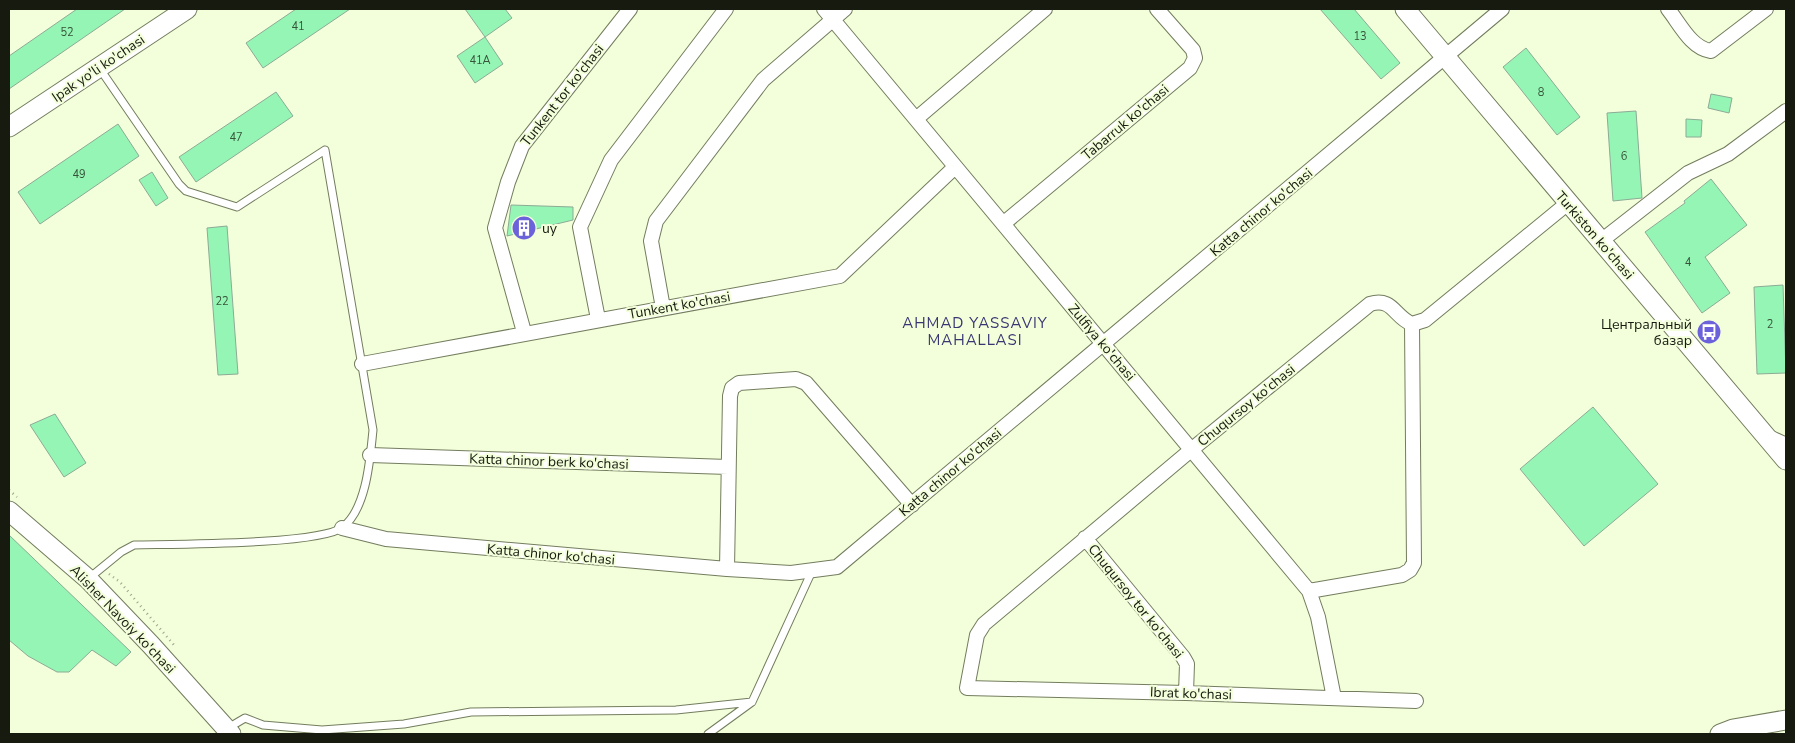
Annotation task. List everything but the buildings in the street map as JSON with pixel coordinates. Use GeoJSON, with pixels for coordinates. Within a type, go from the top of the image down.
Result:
{"type":"FeatureCollection","features":[{"type":"Feature","properties":{"kind":"main road","name":"Ipak yo'li ko'chasi"},"geometry":{"type":"LineString","coordinates":[[9,127],[187,9]]}},
{"type":"Feature","properties":{"kind":"main road","name":"Turkiston ko'chasi"},"geometry":{"type":"LineString","coordinates":[[1405,9],[1786,460]]}},
{"type":"Feature","properties":{"kind":"main road","name":"Alisher Navoiy ko'chasi"},"geometry":{"type":"LineString","coordinates":[[9,511],[88,579],[151,645],[229,732]]}},
{"type":"Feature","properties":{"kind":"main road"},"geometry":{"type":"LineString","coordinates":[[1720,734],[1733,729],[1786,720]]}},
{"type":"Feature","properties":{"kind":"street","name":"Tunkent tor ko'chasi"},"geometry":{"type":"LineString","coordinates":[[524,332],[495,228],[508,182],[522,146],[630,9]]}},
{"type":"Feature","properties":{"kind":"street"},"geometry":{"type":"LineString","coordinates":[[598,319],[580,227],[611,160],[726,9]]}},
{"type":"Feature","properties":{"kind":"street"},"geometry":{"type":"LineString","coordinates":[[663,308],[652,241],[656,221],[763,80],[828,14],[845,9]]}},
{"type":"Feature","properties":{"kind":"street"},"geometry":{"type":"LineString","coordinates":[[916,119],[1045,9]]}},
{"type":"Feature","properties":{"kind":"street","name":"Tabarruk ko'chasi"},"geometry":{"type":"LineString","coordinates":[[1003,224],[1190,68],[1195,58],[1193,50],[1157,9]]}},
{"type":"Feature","properties":{"kind":"street","name":"Katta chinor ko'chasi"},"geometry":{"type":"LineString","coordinates":[[342,528],[386,539],[727,569],[791,573],[837,568],[1502,9]]}},
{"type":"Feature","properties":{"kind":"street"},"geometry":{"type":"LineString","coordinates":[[1668,9],[1693,42],[1702,50],[1711,51],[1766,9]]}},
{"type":"Feature","properties":{"kind":"street","name":"Zulfiya ko'chasi"},"geometry":{"type":"LineString","coordinates":[[828,14],[1309,591],[1318,617],[1334,698]]}},
{"type":"Feature","properties":{"kind":"street"},"geometry":{"type":"LineString","coordinates":[[1601,241],[1688,173],[1728,154],[1786,111]]}},
{"type":"Feature","properties":{"kind":"street","name":"Tunkent ko'chasi"},"geometry":{"type":"LineString","coordinates":[[362,364],[524,332],[840,276],[955,166]]}},
{"type":"Feature","properties":{"kind":"street"},"geometry":{"type":"LineString","coordinates":[[1309,591],[1402,574],[1410,570],[1414,563],[1412,324],[1425,320],[1568,203]]}},
{"type":"Feature","properties":{"kind":"street","name":"Chuqursoy ko'chasi"},"geometry":{"type":"LineString","coordinates":[[967,688],[977,635],[984,624],[1191,450],[1370,304],[1380,301],[1389,305],[1405,321],[1412,324]]}},
{"type":"Feature","properties":{"kind":"street"},"geometry":{"type":"LineString","coordinates":[[727,569],[728,467],[732,388],[739,383],[796,379],[806,383],[912,505]]}},
{"type":"Feature","properties":{"kind":"street","name":"Katta chinor berk ko'chasi"},"geometry":{"type":"LineString","coordinates":[[370,455],[728,467]]}},
{"type":"Feature","properties":{"kind":"street","name":"Chuqursoy tor ko'chasi"},"geometry":{"type":"LineString","coordinates":[[1085,538],[1183,657],[1187,664],[1186,693]]}},
{"type":"Feature","properties":{"kind":"street","name":"Ibrat ko'chasi"},"geometry":{"type":"LineString","coordinates":[[967,688],[1416,701]]}},
{"type":"Feature","properties":{"kind":"lane"},"geometry":{"type":"LineString","coordinates":[[88,579],[121,552],[134,545],[285,540],[325,534],[342,528],[352,517],[360,500],[370,455],[373,430],[326,150],[237,207],[186,191],[179,184],[99,67]]}},
{"type":"Feature","properties":{"kind":"lane"},"geometry":{"type":"LineString","coordinates":[[1762,430],[1786,441]]}},
{"type":"Feature","properties":{"kind":"lane"},"geometry":{"type":"LineString","coordinates":[[708,734],[752,702],[812,570]]}},
{"type":"Feature","properties":{"kind":"lane"},"geometry":{"type":"LineString","coordinates":[[229,732],[245,718],[263,725],[322,730],[404,724],[472,712],[676,710],[752,702]]}},
{"type":"Feature","properties":{"kind":"place","name":"uy"},"geometry":{"type":"Point","coordinates":[524,228]}},
{"type":"Feature","properties":{"kind":"place","name":"Центральный базар"},"geometry":{"type":"Point","coordinates":[1709,332]}},
{"type":"Feature","properties":{"kind":"district","name":"AHMAD YASSAVIY MAHALLASI"},"geometry":{"type":"Point","coordinates":[975,332]}}]}
